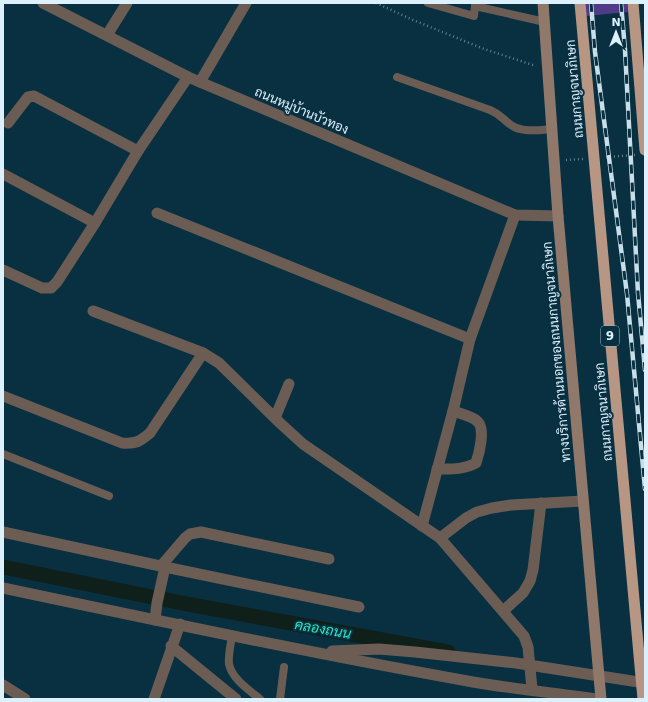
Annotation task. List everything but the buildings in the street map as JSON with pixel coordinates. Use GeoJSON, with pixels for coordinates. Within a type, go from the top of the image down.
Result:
{"type":"FeatureCollection","features":[{"type":"Feature","properties":{"kind":"highway","name":"ถนนกาญจนาภิเษก"},"geometry":{"type":"LineString","coordinates":[[580,3],[643,699]]}},
{"type":"Feature","properties":{"kind":"highway"},"geometry":{"type":"LineString","coordinates":[[633,3],[645,150]]}},
{"type":"Feature","properties":{"kind":"highway"},"geometry":{"type":"LineString","coordinates":[[636,38],[638,3]]}},
{"type":"Feature","properties":{"kind":"main road","name":"ทางบริการด้านนอกของถนนกาญจนาภิเษก"},"geometry":{"type":"LineString","coordinates":[[543,3],[558,216],[601,699]]}},
{"type":"Feature","properties":{"kind":"street","name":"ถนนหมู่บ้านบัวทอง"},"geometry":{"type":"LineString","coordinates":[[43,3],[188,77],[515,215],[558,216]]}},
{"type":"Feature","properties":{"kind":"street"},"geometry":{"type":"LineString","coordinates":[[107,35],[127,3]]}},
{"type":"Feature","properties":{"kind":"street"},"geometry":{"type":"LineString","coordinates":[[200,82],[246,3]]}},
{"type":"Feature","properties":{"kind":"street"},"geometry":{"type":"LineString","coordinates":[[3,270],[42,288],[51,288],[57,282],[95,223],[138,151],[188,77]]}},
{"type":"Feature","properties":{"kind":"street"},"geometry":{"type":"LineString","coordinates":[[8,123],[28,97],[34,96],[138,151]]}},
{"type":"Feature","properties":{"kind":"street"},"geometry":{"type":"LineString","coordinates":[[3,174],[95,223]]}},
{"type":"Feature","properties":{"kind":"street"},"geometry":{"type":"LineString","coordinates":[[157,213],[470,339]]}},
{"type":"Feature","properties":{"kind":"street"},"geometry":{"type":"LineString","coordinates":[[422,526],[453,411],[470,339],[515,215]]}},
{"type":"Feature","properties":{"kind":"street"},"geometry":{"type":"LineString","coordinates":[[93,311],[203,353],[218,363],[274,418],[304,444],[440,538],[524,636],[528,647],[532,689]]}},
{"type":"Feature","properties":{"kind":"street"},"geometry":{"type":"LineString","coordinates":[[3,396],[122,443],[134,444],[150,433],[203,353]]}},
{"type":"Feature","properties":{"kind":"street"},"geometry":{"type":"LineString","coordinates":[[274,418],[289,384]]}},
{"type":"Feature","properties":{"kind":"street"},"geometry":{"type":"LineString","coordinates":[[437,469],[456,469],[468,467],[476,463],[480,452],[481,428],[479,422],[473,418],[453,411]]}},
{"type":"Feature","properties":{"kind":"street"},"geometry":{"type":"LineString","coordinates":[[440,538],[466,518],[477,512],[492,508],[511,505],[583,501]]}},
{"type":"Feature","properties":{"kind":"street"},"geometry":{"type":"LineString","coordinates":[[503,610],[523,593],[530,581],[533,570],[541,503]]}},
{"type":"Feature","properties":{"kind":"street"},"geometry":{"type":"LineString","coordinates":[[3,532],[358,607]]}},
{"type":"Feature","properties":{"kind":"street"},"geometry":{"type":"LineString","coordinates":[[155,620],[163,567],[185,538],[190,534],[201,532],[329,559]]}},
{"type":"Feature","properties":{"kind":"street"},"geometry":{"type":"LineString","coordinates":[[3,588],[155,620],[476,682],[597,699]]}},
{"type":"Feature","properties":{"kind":"street"},"geometry":{"type":"LineString","coordinates":[[154,699],[171,646],[180,624]]}},
{"type":"Feature","properties":{"kind":"street"},"geometry":{"type":"LineString","coordinates":[[171,646],[236,699]]}},
{"type":"Feature","properties":{"kind":"street"},"geometry":{"type":"LineString","coordinates":[[313,651],[380,649],[415,652],[516,663],[645,683]]}},
{"type":"Feature","properties":{"kind":"street"},"geometry":{"type":"LineString","coordinates":[[3,685],[25,699]]}},
{"type":"Feature","properties":{"kind":"lane"},"geometry":{"type":"LineString","coordinates":[[428,3],[474,16],[475,4],[545,22]]}},
{"type":"Feature","properties":{"kind":"lane"},"geometry":{"type":"LineString","coordinates":[[397,77],[490,110],[499,114],[512,126],[520,130],[552,129]]}},
{"type":"Feature","properties":{"kind":"lane"},"geometry":{"type":"LineString","coordinates":[[3,454],[109,496]]}},
{"type":"Feature","properties":{"kind":"lane"},"geometry":{"type":"LineString","coordinates":[[232,635],[229,662],[231,671],[243,685],[260,699]]}},
{"type":"Feature","properties":{"kind":"lane"},"geometry":{"type":"LineString","coordinates":[[280,699],[284,667]]}},
{"type":"Feature","properties":{"kind":"path"},"geometry":{"type":"LineString","coordinates":[[376,3],[484,49],[548,70]]}},
{"type":"Feature","properties":{"kind":"waterway","name":"คลองถนน"},"geometry":{"type":"LineString","coordinates":[[3,567],[187,604],[448,652]]}},
{"type":"Feature","properties":{"kind":"railway"},"geometry":{"type":"LineString","coordinates":[[591,3],[595,52],[627,294],[645,489]]}},
{"type":"Feature","properties":{"kind":"railway"},"geometry":{"type":"LineString","coordinates":[[621,3],[625,50],[638,293],[645,370]]}}]}
